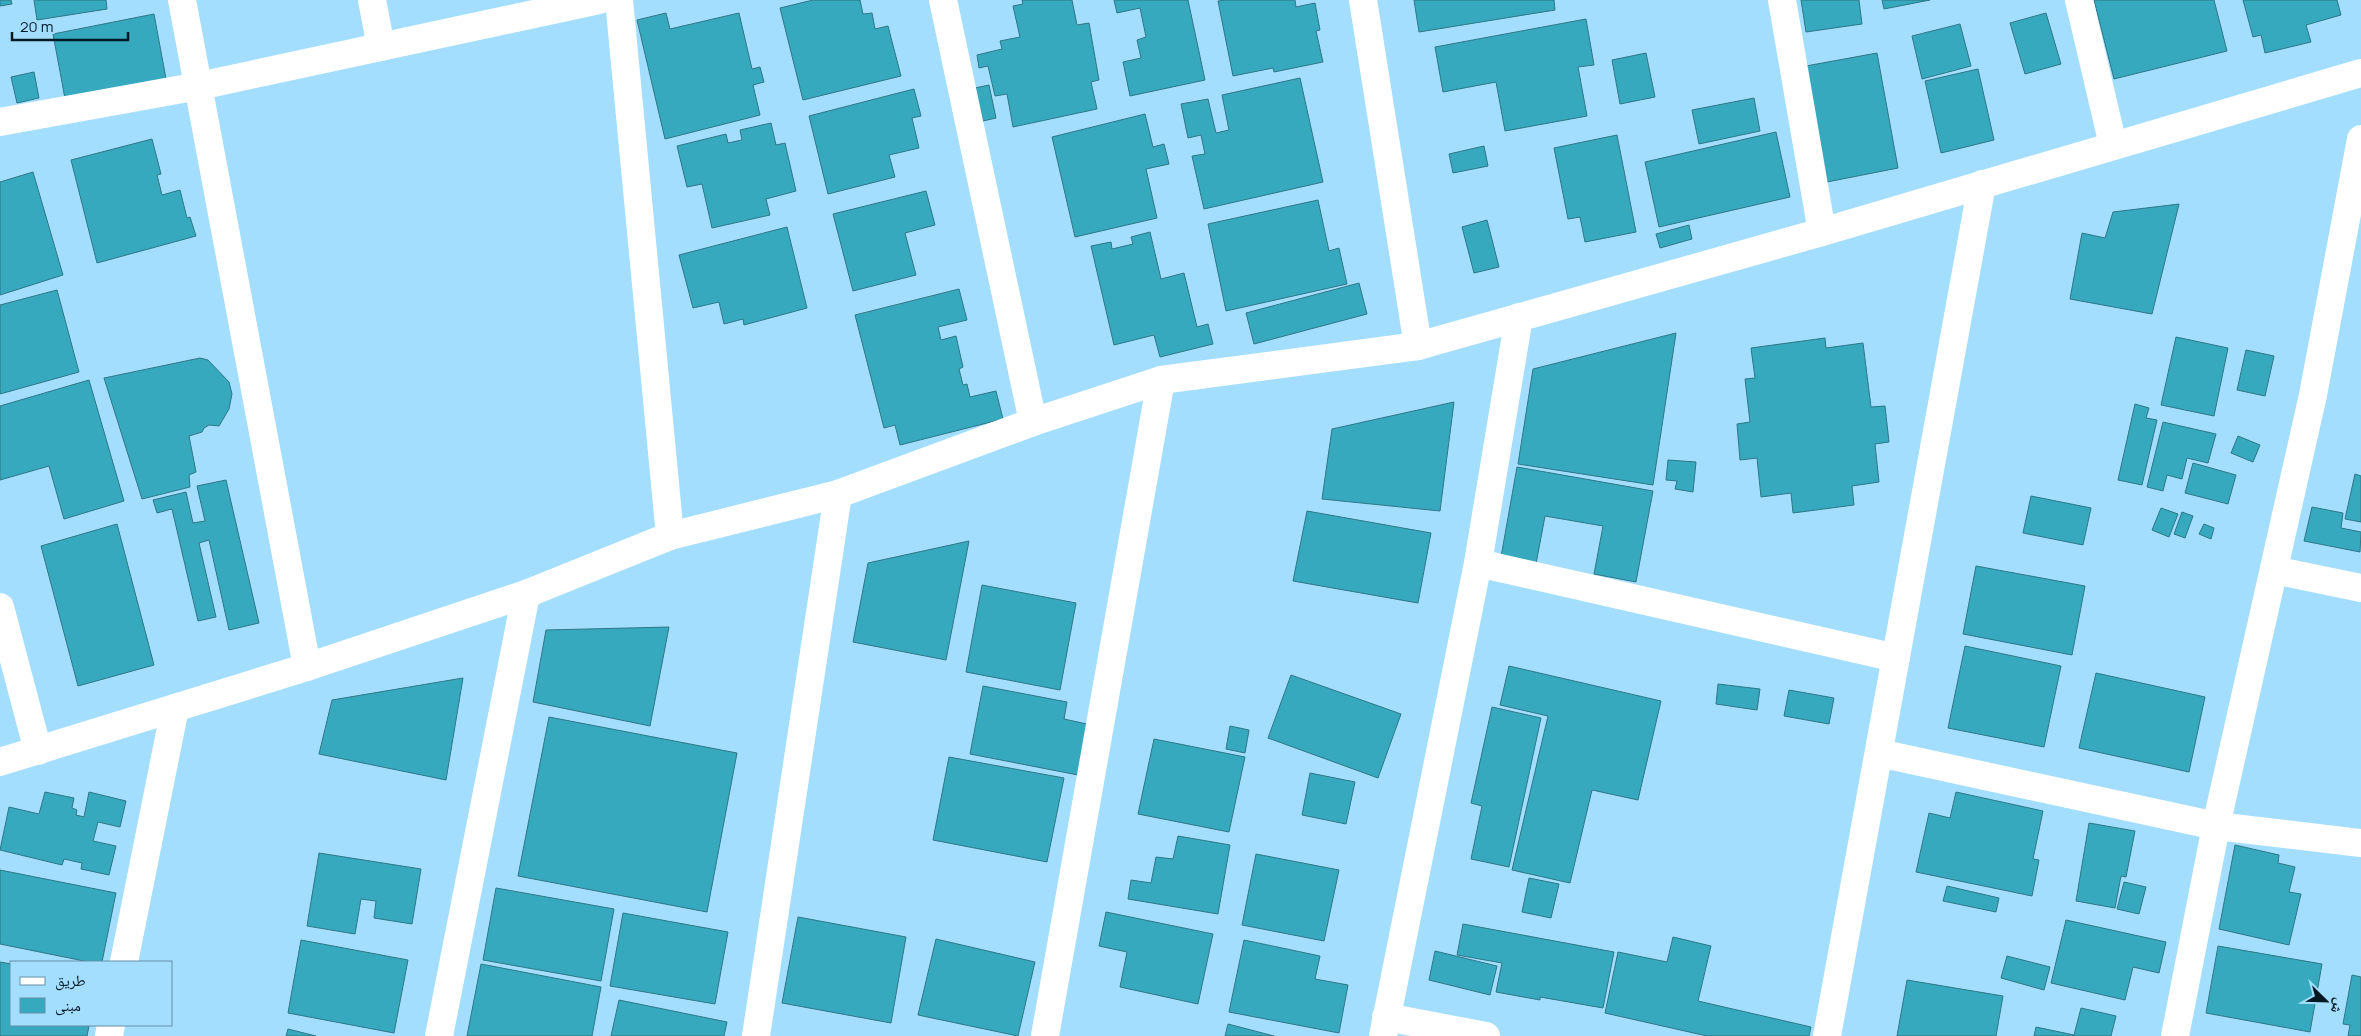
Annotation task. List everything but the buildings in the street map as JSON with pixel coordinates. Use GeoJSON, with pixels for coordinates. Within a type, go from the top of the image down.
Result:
{"type":"FeatureCollection","features":[{"type":"Feature","properties":{"kind":"street"},"geometry":{"type":"LineString","coordinates":[[182,0],[307,667]]}},
{"type":"Feature","properties":{"kind":"street"},"geometry":{"type":"LineString","coordinates":[[372,0],[381,47]]}},
{"type":"Feature","properties":{"kind":"street"},"geometry":{"type":"LineString","coordinates":[[0,122],[199,86],[599,0]]}},
{"type":"Feature","properties":{"kind":"street"},"geometry":{"type":"LineString","coordinates":[[619,0],[670,536]]}},
{"type":"Feature","properties":{"kind":"street"},"geometry":{"type":"LineString","coordinates":[[943,0],[1034,422]]}},
{"type":"Feature","properties":{"kind":"street"},"geometry":{"type":"LineString","coordinates":[[1363,0],[1418,346]]}},
{"type":"Feature","properties":{"kind":"street"},"geometry":{"type":"LineString","coordinates":[[1782,0],[1822,232]]}},
{"type":"Feature","properties":{"kind":"street"},"geometry":{"type":"LineString","coordinates":[[2079,0],[2113,146]]}},
{"type":"Feature","properties":{"kind":"street"},"geometry":{"type":"LineString","coordinates":[[0,762],[307,667],[526,594],[670,536],[838,494],[1034,422],[1160,380],[1418,346],[1822,232],[2361,73]]}},
{"type":"Feature","properties":{"kind":"street"},"geometry":{"type":"LineString","coordinates":[[2175,1036],[2216,826],[2313,395],[2361,139]]}},
{"type":"Feature","properties":{"kind":"street"},"geometry":{"type":"LineString","coordinates":[[1827,1036],[1982,184]]}},
{"type":"Feature","properties":{"kind":"street"},"geometry":{"type":"LineString","coordinates":[[1486,1036],[1384,1026],[1478,563],[1519,317]]}},
{"type":"Feature","properties":{"kind":"street"},"geometry":{"type":"LineString","coordinates":[[1045,1036],[1160,380]]}},
{"type":"Feature","properties":{"kind":"street"},"geometry":{"type":"LineString","coordinates":[[758,1036],[838,494]]}},
{"type":"Feature","properties":{"kind":"street"},"geometry":{"type":"LineString","coordinates":[[1478,563],[1896,658]]}},
{"type":"Feature","properties":{"kind":"street"},"geometry":{"type":"LineString","coordinates":[[2274,570],[2361,588]]}},
{"type":"Feature","properties":{"kind":"street"},"geometry":{"type":"LineString","coordinates":[[440,1036],[526,594]]}},
{"type":"Feature","properties":{"kind":"street"},"geometry":{"type":"LineString","coordinates":[[0,607],[38,751]]}},
{"type":"Feature","properties":{"kind":"street"},"geometry":{"type":"LineString","coordinates":[[124,961],[176,708]]}},
{"type":"Feature","properties":{"kind":"street"},"geometry":{"type":"LineString","coordinates":[[1879,753],[2216,826],[2361,843]]}}]}
